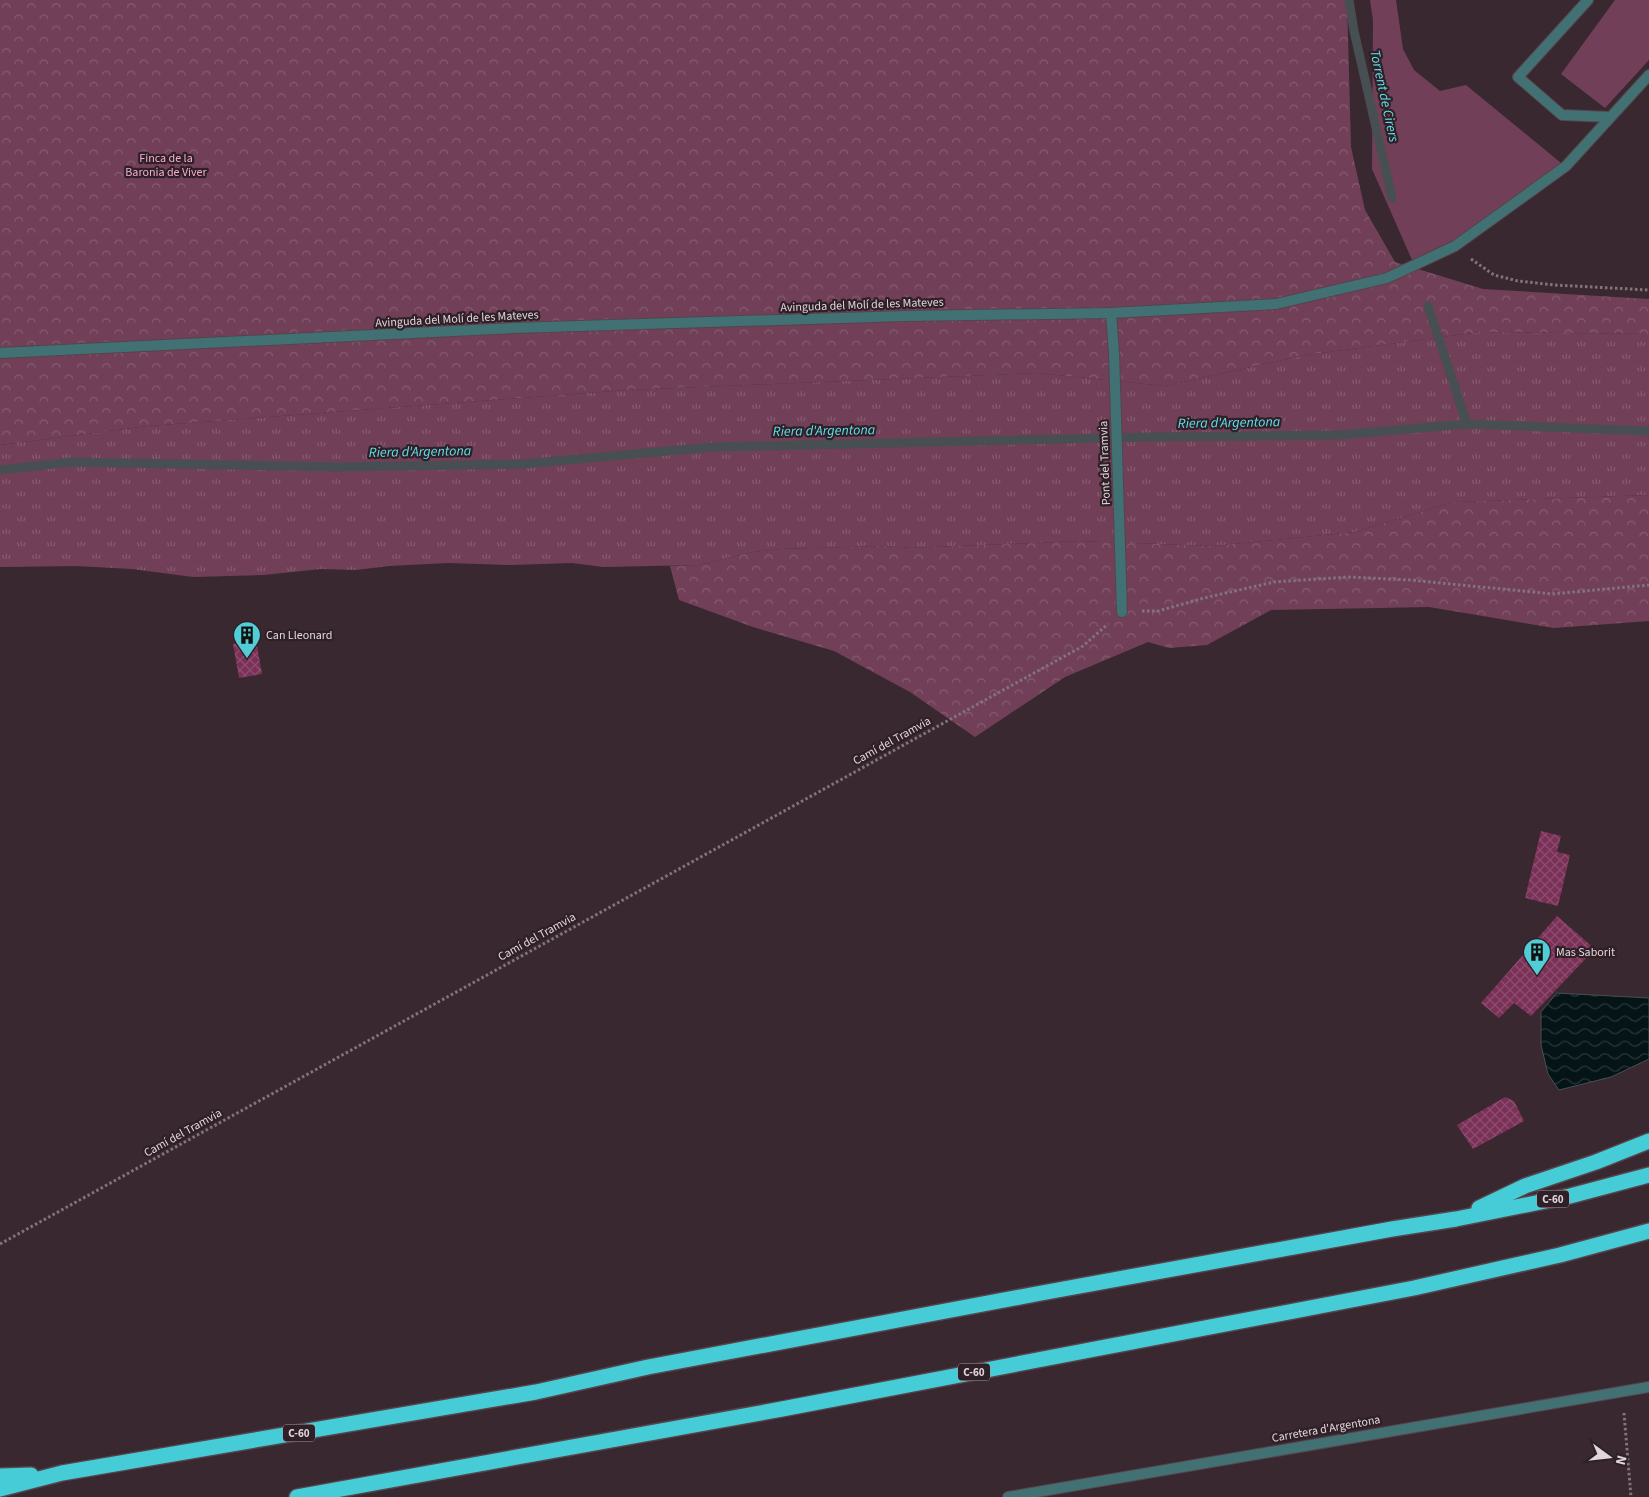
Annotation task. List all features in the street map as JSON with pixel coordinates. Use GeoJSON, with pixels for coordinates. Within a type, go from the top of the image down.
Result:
{"type":"FeatureCollection","features":[{"type":"Feature","properties":{"kind":"highway"},"geometry":{"type":"LineString","coordinates":[[1456,1219],[1525,1186],[1596,1162],[1649,1141]]}},
{"type":"Feature","properties":{"kind":"highway","name":"C-60"},"geometry":{"type":"LineString","coordinates":[[0,1489],[62,1473],[536,1392],[648,1367],[1036,1294],[1392,1228],[1456,1219],[1570,1196],[1649,1175]]}},
{"type":"Feature","properties":{"kind":"highway","name":"C-60"},"geometry":{"type":"LineString","coordinates":[[296,1497],[782,1409],[1414,1288],[1560,1256],[1649,1230]]}},
{"type":"Feature","properties":{"kind":"highway"},"geometry":{"type":"LineString","coordinates":[[0,1476],[62,1473]]}},
{"type":"Feature","properties":{"kind":"street"},"geometry":{"type":"LineString","coordinates":[[1588,0],[1518,77],[1562,115],[1610,118]]}},
{"type":"Feature","properties":{"kind":"street","name":"Avinguda del Molí de les Mateves"},"geometry":{"type":"LineString","coordinates":[[0,352],[514,328],[905,316],[1111,313],[1276,304],[1387,278],[1455,246],[1566,166],[1649,75]]}},
{"type":"Feature","properties":{"kind":"street","name":"Pont del Tramvia"},"geometry":{"type":"LineString","coordinates":[[1111,313],[1114,353],[1122,612]]}},
{"type":"Feature","properties":{"kind":"street","name":"Carretera d'Argentona"},"geometry":{"type":"LineString","coordinates":[[1008,1497],[1649,1386]]}},
{"type":"Feature","properties":{"kind":"path"},"geometry":{"type":"LineString","coordinates":[[1455,246],[1494,275],[1518,281],[1649,290]]}},
{"type":"Feature","properties":{"kind":"path"},"geometry":{"type":"LineString","coordinates":[[1122,612],[1158,611],[1274,582],[1348,578],[1411,580],[1552,594],[1649,585]]}},
{"type":"Feature","properties":{"kind":"path","name":"Camí del Tramvia"},"geometry":{"type":"LineString","coordinates":[[0,1244],[1083,646],[1122,612]]}},
{"type":"Feature","properties":{"kind":"path"},"geometry":{"type":"LineString","coordinates":[[1631,1497],[1624,1413],[1632,1411]]}},
{"type":"Feature","properties":{"kind":"green space","name":"Finca de la Baronia de Viver"},"geometry":{"type":"Polygon","coordinates":[[[0,0],[1347,0],[1351,147],[1365,210],[1395,262],[1483,289],[1649,299],[1649,334],[1480,332],[1306,355],[1165,386],[1037,373],[627,390],[148,426],[0,445],[0,0]]]}},
{"type":"Feature","properties":{"kind":"green space"},"geometry":{"type":"Polygon","coordinates":[[[1370,0],[1396,0],[1403,49],[1414,70],[1440,91],[1466,85],[1561,163],[1454,240],[1412,260],[1372,169],[1373,20],[1370,0]]]}},
{"type":"Feature","properties":{"kind":"green space"},"geometry":{"type":"Polygon","coordinates":[[[1615,0],[1649,0],[1649,60],[1605,108],[1561,74],[1615,0]]]}},
{"type":"Feature","properties":{"kind":"green space"},"geometry":{"type":"Polygon","coordinates":[[[1480,332],[1649,334],[1649,495],[1453,502],[1355,532],[1213,546],[1080,541],[912,548],[881,546],[781,549],[753,552],[698,565],[603,567],[572,563],[511,565],[448,563],[356,570],[321,569],[263,575],[193,577],[132,569],[76,566],[0,567],[0,445],[148,426],[627,390],[1037,373],[1165,386],[1306,355],[1480,332]]]}},
{"type":"Feature","properties":{"kind":"green space"},"geometry":{"type":"Polygon","coordinates":[[[1649,495],[1649,621],[1554,628],[1429,607],[1271,610],[1207,645],[1169,648],[1148,642],[1065,677],[975,737],[910,692],[834,651],[753,627],[679,600],[670,566],[698,565],[753,552],[781,549],[881,546],[912,548],[1080,541],[1213,546],[1355,532],[1453,502],[1649,495]]]}},
{"type":"Feature","properties":{"kind":"water"},"geometry":{"type":"Polygon","coordinates":[[[1557,993],[1649,998],[1649,1059],[1611,1077],[1559,1090],[1548,1074],[1541,1045],[1541,1012],[1557,993]]]}},
{"type":"Feature","properties":{"kind":"building","name":"Can Lleonard"},"geometry":{"type":"Polygon","coordinates":[[[256,640],[262,674],[239,678],[233,644],[256,640]]]}},
{"type":"Feature","properties":{"kind":"building"},"geometry":{"type":"Polygon","coordinates":[[[1541,831],[1561,836],[1557,852],[1570,855],[1558,906],[1525,898],[1541,831]]]}},
{"type":"Feature","properties":{"kind":"building","name":"Mas Saborit"},"geometry":{"type":"Polygon","coordinates":[[[1557,916],[1595,949],[1531,1016],[1514,1003],[1499,1018],[1481,1003],[1557,916]]]}},
{"type":"Feature","properties":{"kind":"building"},"geometry":{"type":"Polygon","coordinates":[[[1505,1097],[1514,1101],[1524,1121],[1473,1149],[1457,1125],[1505,1097]]]}},
{"type":"Feature","properties":{"kind":"waterway","name":"Torrent de Cirers"},"geometry":{"type":"LineString","coordinates":[[1349,0],[1354,31],[1392,198]]}},
{"type":"Feature","properties":{"kind":"waterway","name":"Torrent de Cirers"},"geometry":{"type":"LineString","coordinates":[[1428,306],[1467,424]]}},
{"type":"Feature","properties":{"kind":"waterway","name":"Riera d'Argentona"},"geometry":{"type":"LineString","coordinates":[[0,470],[71,462],[340,467],[522,464],[713,447],[1153,437],[1338,435],[1467,424],[1649,431]]}},
{"type":"Feature","properties":{"kind":"place","name":"Can Lleonard"},"geometry":{"type":"Point","coordinates":[247,659]}},
{"type":"Feature","properties":{"kind":"place","name":"Mas Saborit"},"geometry":{"type":"Point","coordinates":[1537,976]}}]}
